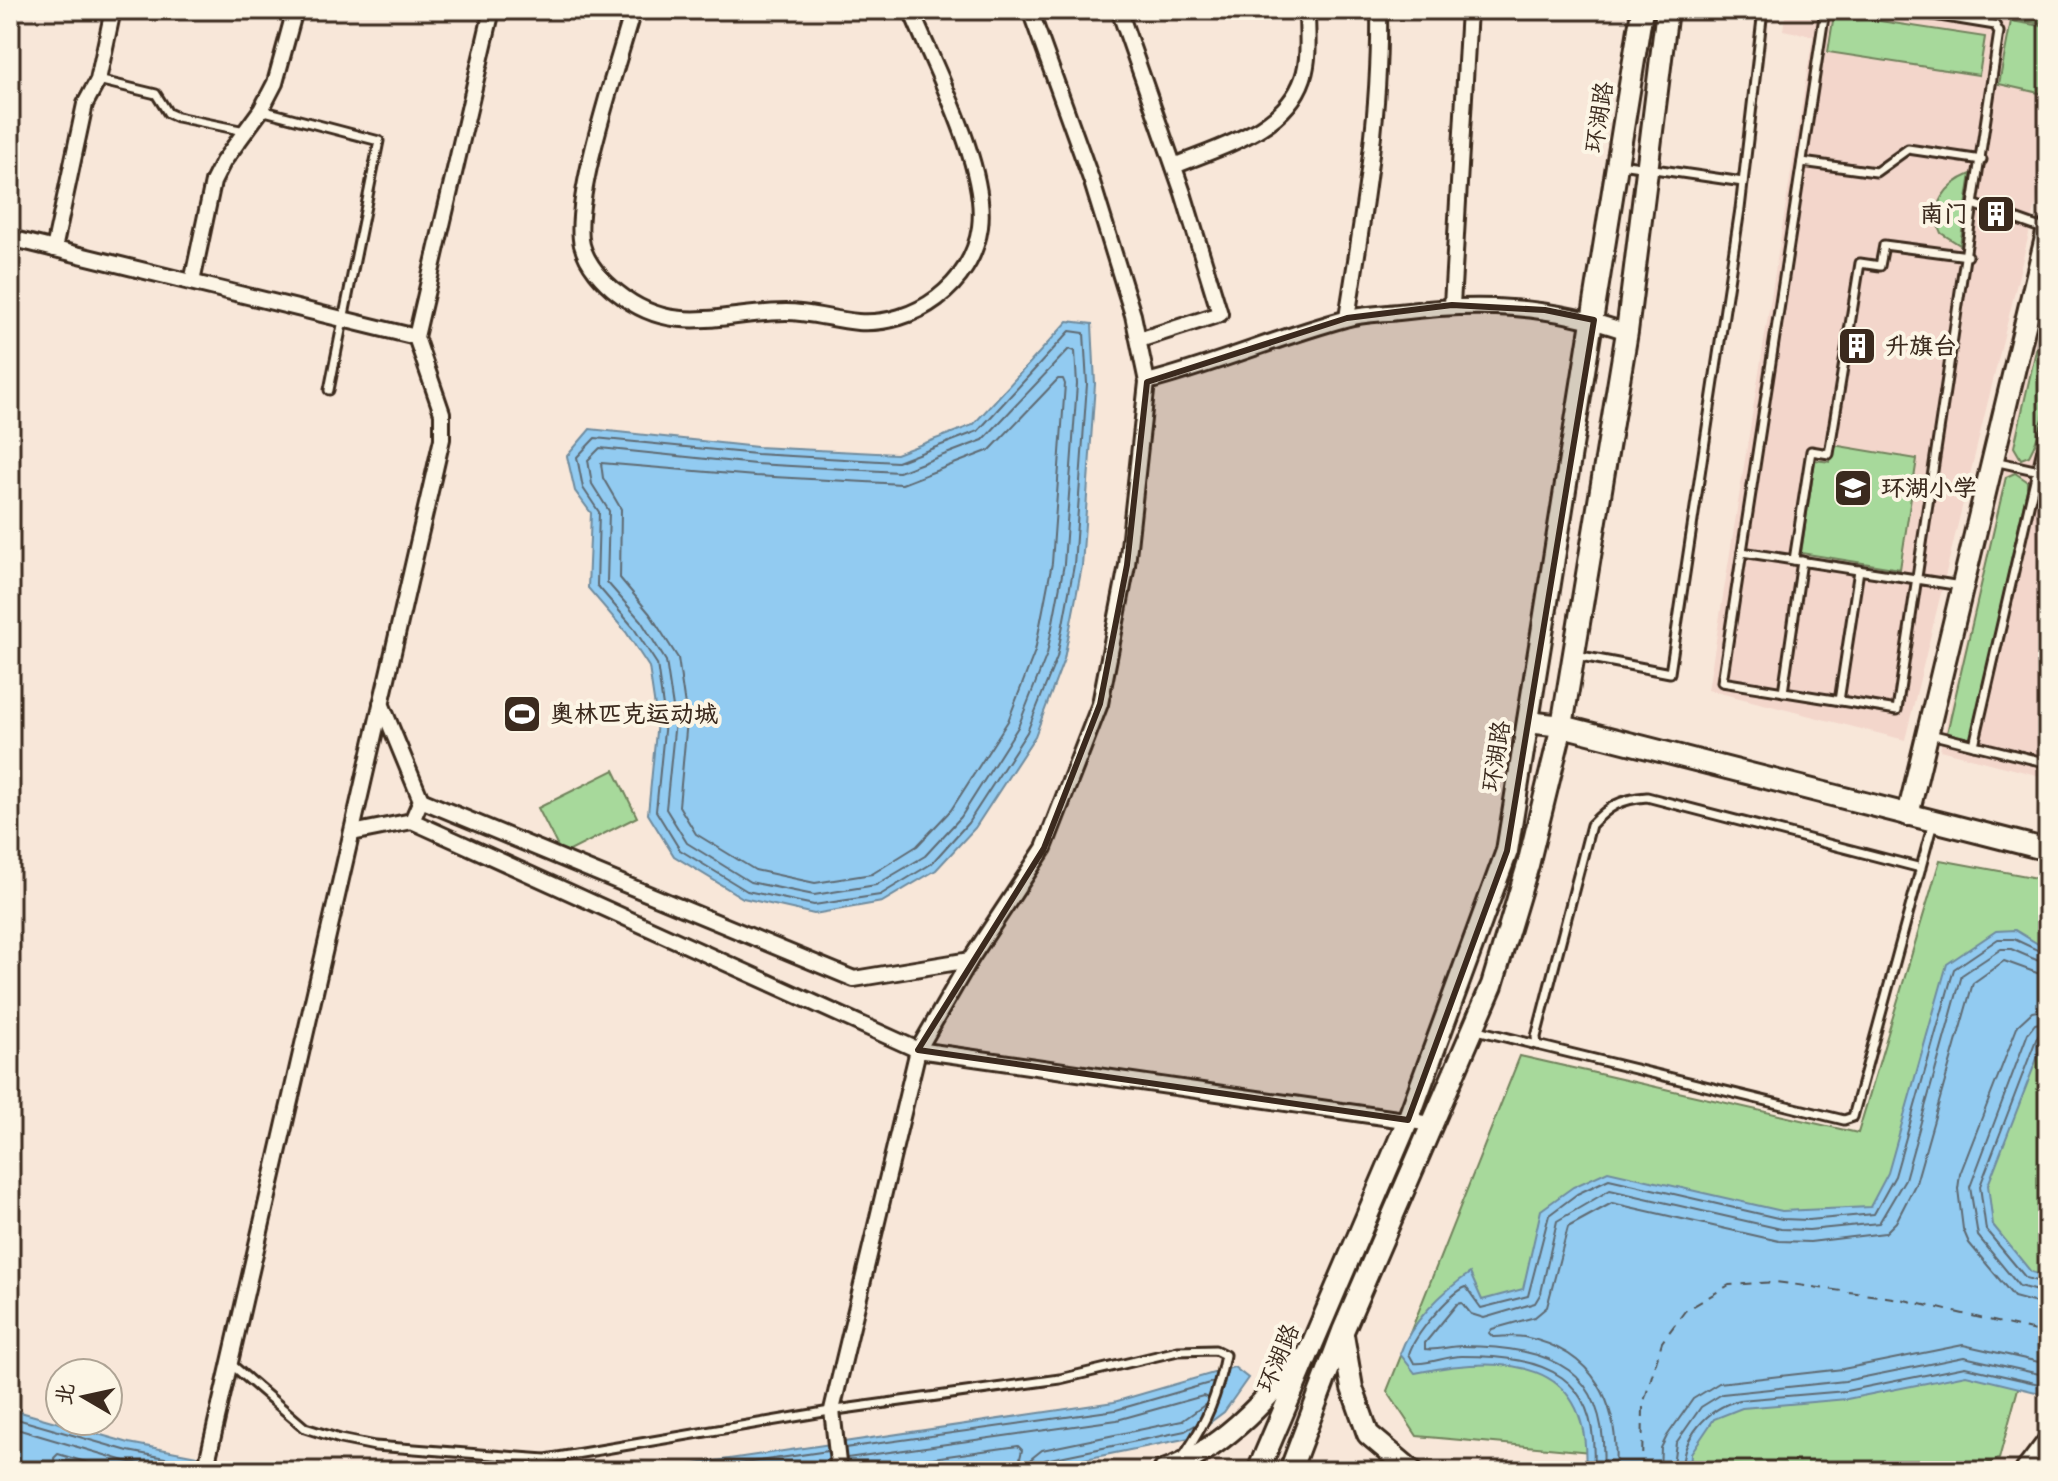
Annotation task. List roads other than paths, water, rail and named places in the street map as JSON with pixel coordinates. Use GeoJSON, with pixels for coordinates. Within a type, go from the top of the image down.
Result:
{"type":"FeatureCollection","features":[{"type":"Feature","properties":{"kind":"main road","name":"环湖路"},"geometry":{"type":"LineString","coordinates":[[1258,1471],[1408,1120],[1507,851],[1642,10]]}},
{"type":"Feature","properties":{"kind":"main road","name":"环湖路"},"geometry":{"type":"LineString","coordinates":[[1290,1471],[1343,1331],[1475,1029],[1492,985],[1528,865],[1562,726],[1627,332],[1667,10]]}},
{"type":"Feature","properties":{"kind":"main road"},"geometry":{"type":"LineString","coordinates":[[1908,815],[2048,230]]}},
{"type":"Feature","properties":{"kind":"main road"},"geometry":{"type":"LineString","coordinates":[[1528,722],[1562,726],[2048,850]]}},
{"type":"Feature","properties":{"kind":"main road"},"geometry":{"type":"LineString","coordinates":[[1343,1331],[1352,1388],[1368,1434],[1412,1471]]}},
{"type":"Feature","properties":{"kind":"main road"},"geometry":{"type":"LineString","coordinates":[[1170,1469],[1229,1432],[1266,1399],[1314,1341]]}},
{"type":"Feature","properties":{"kind":"main road"},"geometry":{"type":"LineString","coordinates":[[2026,1471],[2048,1442]]}},
{"type":"Feature","properties":{"kind":"main road"},"geometry":{"type":"LineString","coordinates":[[2045,1471],[2048,1458]]}},
{"type":"Feature","properties":{"kind":"street"},"geometry":{"type":"LineString","coordinates":[[54,249],[85,104],[98,80],[113,10]]}},
{"type":"Feature","properties":{"kind":"street"},"geometry":{"type":"LineString","coordinates":[[192,282],[213,182],[261,110],[275,83],[295,10]]}},
{"type":"Feature","properties":{"kind":"street"},"geometry":{"type":"LineString","coordinates":[[205,1471],[442,439],[442,413],[416,337],[492,10]]}},
{"type":"Feature","properties":{"kind":"street"},"geometry":{"type":"LineString","coordinates":[[633,10],[584,190],[582,246],[591,265],[609,287],[632,304],[661,317],[685,321],[782,312],[858,322],[907,317],[927,306],[952,286],[967,262],[980,228],[972,160],[911,10]]}},
{"type":"Feature","properties":{"kind":"street"},"geometry":{"type":"LineString","coordinates":[[839,1471],[832,1410],[918,1050],[970,960],[1044,848],[1100,704],[1127,565],[1147,382],[1139,340],[1091,179],[1030,10]]}},
{"type":"Feature","properties":{"kind":"street"},"geometry":{"type":"LineString","coordinates":[[1119,10],[1174,166],[1220,314],[1139,340]]}},
{"type":"Feature","properties":{"kind":"street"},"geometry":{"type":"LineString","coordinates":[[1174,166],[1256,131],[1282,110],[1303,78],[1307,10]]}},
{"type":"Feature","properties":{"kind":"street"},"geometry":{"type":"LineString","coordinates":[[1347,318],[1368,182],[1380,51],[1379,10]]}},
{"type":"Feature","properties":{"kind":"street"},"geometry":{"type":"LineString","coordinates":[[1452,305],[1469,10]]}},
{"type":"Feature","properties":{"kind":"street"},"geometry":{"type":"LineString","coordinates":[[10,238],[416,337]]}},
{"type":"Feature","properties":{"kind":"street"},"geometry":{"type":"LineString","coordinates":[[1147,382],[1213,365],[1347,318],[1452,305],[1545,310],[1594,320],[1627,332]]}},
{"type":"Feature","properties":{"kind":"street"},"geometry":{"type":"LineString","coordinates":[[381,702],[421,800],[854,979],[970,960]]}},
{"type":"Feature","properties":{"kind":"street"},"geometry":{"type":"LineString","coordinates":[[412,821],[421,800]]}},
{"type":"Feature","properties":{"kind":"street"},"geometry":{"type":"LineString","coordinates":[[352,833],[412,821],[918,1050],[1432,1124]]}},
{"type":"Feature","properties":{"kind":"lane"},"geometry":{"type":"LineString","coordinates":[[1573,655],[1670,673],[1743,182],[1763,10]]}},
{"type":"Feature","properties":{"kind":"lane"},"geometry":{"type":"LineString","coordinates":[[1825,10],[1722,682],[1897,710],[1976,205],[1999,32],[1995,25],[1903,10]]}},
{"type":"Feature","properties":{"kind":"lane"},"geometry":{"type":"LineString","coordinates":[[98,80],[156,94],[168,113],[177,117],[245,131]]}},
{"type":"Feature","properties":{"kind":"lane"},"geometry":{"type":"LineString","coordinates":[[261,110],[379,141],[329,390]]}},
{"type":"Feature","properties":{"kind":"lane"},"geometry":{"type":"LineString","coordinates":[[1802,162],[1876,172],[1908,149],[1982,160]]}},
{"type":"Feature","properties":{"kind":"lane"},"geometry":{"type":"LineString","coordinates":[[1618,164],[1743,182]]}},
{"type":"Feature","properties":{"kind":"lane"},"geometry":{"type":"LineString","coordinates":[[1976,205],[2048,230]]}},
{"type":"Feature","properties":{"kind":"lane"},"geometry":{"type":"LineString","coordinates":[[1783,692],[1811,451],[1829,454],[1860,263],[1880,266],[1884,245],[1968,256]]}},
{"type":"Feature","properties":{"kind":"lane"},"geometry":{"type":"LineString","coordinates":[[1974,745],[2048,423]]}},
{"type":"Feature","properties":{"kind":"lane"},"geometry":{"type":"LineString","coordinates":[[1992,461],[2048,473]]}},
{"type":"Feature","properties":{"kind":"lane"},"geometry":{"type":"LineString","coordinates":[[1742,552],[1962,587]]}},
{"type":"Feature","properties":{"kind":"lane"},"geometry":{"type":"LineString","coordinates":[[1839,701],[1859,570]]}},
{"type":"Feature","properties":{"kind":"lane"},"geometry":{"type":"LineString","coordinates":[[1927,733],[2048,763]]}},
{"type":"Feature","properties":{"kind":"lane"},"geometry":{"type":"LineString","coordinates":[[1537,1045],[1536,1037],[1591,825],[1609,806],[1629,798],[1647,797],[1921,868]]}},
{"type":"Feature","properties":{"kind":"lane"},"geometry":{"type":"LineString","coordinates":[[1475,1029],[1844,1120],[1853,1117],[1934,821]]}},
{"type":"Feature","properties":{"kind":"lane"},"geometry":{"type":"LineString","coordinates":[[230,1362],[305,1428],[375,1446],[546,1459],[832,1410],[1060,1379],[1178,1351],[1215,1350],[1225,1355],[1209,1418],[1170,1469]]}},
{"type":"Feature","properties":{"kind":"water"},"geometry":{"type":"Polygon","coordinates":[[[1068,321],[1092,324],[1095,384],[1082,566],[1064,659],[1035,736],[975,828],[936,870],[882,902],[814,914],[743,898],[674,856],[648,814],[657,721],[649,667],[626,632],[588,588],[591,513],[575,491],[567,456],[590,429],[757,447],[896,454],[973,425],[1068,321]]]}},
{"type":"Feature","properties":{"kind":"water"},"geometry":{"type":"Polygon","coordinates":[[[2015,930],[2048,950],[2048,1030],[1988,1185],[1993,1225],[2031,1272],[2048,1277],[2048,1395],[1966,1375],[1847,1399],[1742,1408],[1714,1419],[1691,1453],[1690,1471],[1585,1471],[1584,1433],[1574,1405],[1558,1385],[1536,1372],[1509,1366],[1448,1367],[1415,1373],[1400,1354],[1411,1331],[1429,1309],[1470,1273],[1482,1300],[1523,1289],[1541,1210],[1573,1187],[1608,1171],[1782,1211],[1870,1207],[1888,1173],[1947,964],[1996,931],[2015,930]]]}},
{"type":"Feature","properties":{"kind":"water"},"geometry":{"type":"Polygon","coordinates":[[[1234,1367],[1248,1378],[1224,1412],[1189,1438],[1026,1471],[648,1471],[1114,1402],[1234,1367]]]}},
{"type":"Feature","properties":{"kind":"water"},"geometry":{"type":"Polygon","coordinates":[[[10,1409],[44,1419],[44,1437],[108,1437],[276,1471],[38,1471],[10,1463],[10,1409]]]}},
{"type":"Feature","properties":{"kind":"place","name":"南门"},"geometry":{"type":"Point","coordinates":[1996,214]}},
{"type":"Feature","properties":{"kind":"place","name":"升旗台"},"geometry":{"type":"Point","coordinates":[1857,346]}},
{"type":"Feature","properties":{"kind":"place","name":"环湖小学"},"geometry":{"type":"Point","coordinates":[1853,488]}},
{"type":"Feature","properties":{"kind":"place","name":"奥林匹克运动城"},"geometry":{"type":"Point","coordinates":[522,714]}}]}
